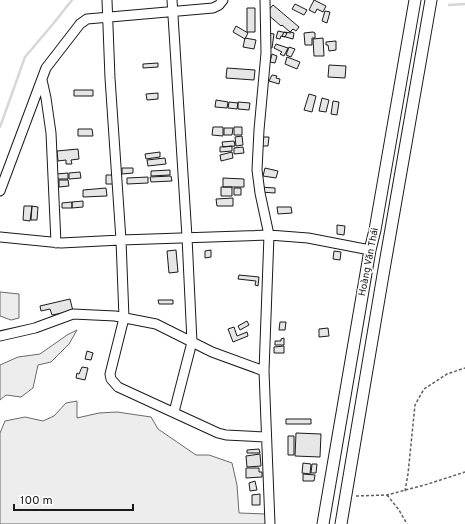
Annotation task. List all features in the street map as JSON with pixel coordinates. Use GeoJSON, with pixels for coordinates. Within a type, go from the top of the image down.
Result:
{"type":"FeatureCollection","features":[{"type":"Feature","properties":{"kind":"main road","name":"Hoàng Văn Thái"},"geometry":{"type":"LineString","coordinates":[[323,524],[415,0]]}},
{"type":"Feature","properties":{"kind":"main road","name":"Hoàng Văn Thái"},"geometry":{"type":"LineString","coordinates":[[341,524],[431,0]]}},
{"type":"Feature","properties":{"kind":"main road"},"geometry":{"type":"LineString","coordinates":[[370,250],[387,253]]}},
{"type":"Feature","properties":{"kind":"street"},"geometry":{"type":"LineString","coordinates":[[107,0],[124,318],[110,374],[111,379],[118,387],[226,435],[266,437]]}},
{"type":"Feature","properties":{"kind":"street"},"geometry":{"type":"LineString","coordinates":[[172,0],[192,342],[174,412]]}},
{"type":"Feature","properties":{"kind":"street"},"geometry":{"type":"LineString","coordinates":[[0,192],[46,68],[80,24],[87,19],[213,8],[219,5],[222,0]]}},
{"type":"Feature","properties":{"kind":"street"},"geometry":{"type":"LineString","coordinates":[[265,0],[266,54],[257,170],[269,236],[264,371],[270,524]]}},
{"type":"Feature","properties":{"kind":"street"},"geometry":{"type":"LineString","coordinates":[[42,80],[51,133],[56,243]]}},
{"type":"Feature","properties":{"kind":"street"},"geometry":{"type":"LineString","coordinates":[[0,237],[56,243],[187,237],[269,236],[308,238],[370,250]]}},
{"type":"Feature","properties":{"kind":"street"},"geometry":{"type":"LineString","coordinates":[[0,336],[35,328],[73,314],[115,316],[156,324],[212,352],[264,371]]}},
{"type":"Feature","properties":{"kind":"path"},"geometry":{"type":"LineString","coordinates":[[405,491],[408,474],[414,405],[424,389],[446,374],[465,368]]}},
{"type":"Feature","properties":{"kind":"path"},"geometry":{"type":"LineString","coordinates":[[346,497],[387,496],[465,472]]}},
{"type":"Feature","properties":{"kind":"path"},"geometry":{"type":"LineString","coordinates":[[387,496],[407,524]]}},
{"type":"Feature","properties":{"kind":"shaded area"},"geometry":{"type":"Polygon","coordinates":[[[0,292],[19,294],[19,318],[11,320],[0,316],[0,292]]]}},
{"type":"Feature","properties":{"kind":"shaded area"},"geometry":{"type":"Polygon","coordinates":[[[77,330],[69,344],[51,362],[38,365],[33,388],[21,397],[6,395],[0,400],[0,365],[18,357],[40,354],[67,335],[77,330]]]}},
{"type":"Feature","properties":{"kind":"shaded area"},"geometry":{"type":"Polygon","coordinates":[[[77,401],[77,418],[99,413],[117,412],[151,417],[158,429],[196,455],[209,455],[232,463],[237,485],[239,513],[266,514],[269,524],[0,524],[0,433],[5,421],[25,417],[43,421],[54,416],[66,403],[77,401]]]}},
{"type":"Feature","properties":{"kind":"building"},"geometry":{"type":"Polygon","coordinates":[[[314,0],[326,6],[323,12],[317,9],[315,13],[309,10],[314,0]]]}},
{"type":"Feature","properties":{"kind":"building"},"geometry":{"type":"Polygon","coordinates":[[[295,4],[307,10],[304,15],[292,9],[295,4]]]}},
{"type":"Feature","properties":{"kind":"building"},"geometry":{"type":"Polygon","coordinates":[[[273,5],[299,27],[296,31],[293,29],[290,32],[266,13],[273,5]]]}},
{"type":"Feature","properties":{"kind":"building"},"geometry":{"type":"Polygon","coordinates":[[[247,8],[255,8],[255,32],[247,32],[247,8]]]}},
{"type":"Feature","properties":{"kind":"building"},"geometry":{"type":"Polygon","coordinates":[[[325,11],[330,12],[327,23],[322,21],[325,11]]]}},
{"type":"Feature","properties":{"kind":"building"},"geometry":{"type":"Polygon","coordinates":[[[236,26],[248,33],[245,39],[233,32],[236,26]]]}},
{"type":"Feature","properties":{"kind":"building"},"geometry":{"type":"Polygon","coordinates":[[[278,31],[287,33],[285,37],[281,36],[280,39],[276,38],[278,31]]]}},
{"type":"Feature","properties":{"kind":"building"},"geometry":{"type":"Polygon","coordinates":[[[284,32],[294,33],[293,39],[282,36],[284,32]]]}},
{"type":"Feature","properties":{"kind":"building"},"geometry":{"type":"Polygon","coordinates":[[[268,33],[274,34],[272,48],[265,47],[268,33]]]}},
{"type":"Feature","properties":{"kind":"building"},"geometry":{"type":"Polygon","coordinates":[[[304,33],[315,33],[315,38],[312,38],[312,45],[305,45],[304,33]]]}},
{"type":"Feature","properties":{"kind":"building"},"geometry":{"type":"Polygon","coordinates":[[[245,38],[256,40],[254,49],[243,47],[245,38]]]}},
{"type":"Feature","properties":{"kind":"building"},"geometry":{"type":"Polygon","coordinates":[[[323,38],[324,56],[314,56],[313,39],[323,38]]]}},
{"type":"Feature","properties":{"kind":"building"},"geometry":{"type":"Polygon","coordinates":[[[336,41],[336,50],[329,51],[326,42],[336,41]]]}},
{"type":"Feature","properties":{"kind":"building"},"geometry":{"type":"Polygon","coordinates":[[[276,44],[288,48],[284,56],[280,54],[282,52],[274,48],[276,44]]]}},
{"type":"Feature","properties":{"kind":"building"},"geometry":{"type":"Polygon","coordinates":[[[289,47],[295,49],[291,57],[286,55],[289,47]]]}},
{"type":"Feature","properties":{"kind":"building"},"geometry":{"type":"Polygon","coordinates":[[[272,54],[277,56],[275,63],[270,62],[272,54]]]}},
{"type":"Feature","properties":{"kind":"building"},"geometry":{"type":"Polygon","coordinates":[[[287,57],[300,62],[297,69],[285,64],[287,57]]]}},
{"type":"Feature","properties":{"kind":"building"},"geometry":{"type":"Polygon","coordinates":[[[158,63],[158,67],[143,68],[143,64],[158,63]]]}},
{"type":"Feature","properties":{"kind":"building"},"geometry":{"type":"Polygon","coordinates":[[[329,65],[346,66],[345,78],[328,77],[329,65]]]}},
{"type":"Feature","properties":{"kind":"building"},"geometry":{"type":"Polygon","coordinates":[[[227,68],[255,70],[254,80],[226,78],[227,68]]]}},
{"type":"Feature","properties":{"kind":"building"},"geometry":{"type":"Polygon","coordinates":[[[272,75],[277,76],[276,78],[280,79],[279,84],[269,81],[272,75]]]}},
{"type":"Feature","properties":{"kind":"building"},"geometry":{"type":"Polygon","coordinates":[[[74,90],[93,90],[93,96],[74,96],[74,90]]]}},
{"type":"Feature","properties":{"kind":"building"},"geometry":{"type":"Polygon","coordinates":[[[158,93],[158,99],[147,100],[146,94],[158,93]]]}},
{"type":"Feature","properties":{"kind":"building"},"geometry":{"type":"Polygon","coordinates":[[[309,94],[316,96],[312,112],[304,110],[309,94]]]}},
{"type":"Feature","properties":{"kind":"building"},"geometry":{"type":"Polygon","coordinates":[[[322,98],[329,100],[326,112],[319,111],[322,98]]]}},
{"type":"Feature","properties":{"kind":"building"},"geometry":{"type":"Polygon","coordinates":[[[216,100],[228,102],[227,108],[215,107],[216,100]]]}},
{"type":"Feature","properties":{"kind":"building"},"geometry":{"type":"Polygon","coordinates":[[[333,101],[339,102],[337,115],[331,114],[333,101]]]}},
{"type":"Feature","properties":{"kind":"building"},"geometry":{"type":"Polygon","coordinates":[[[229,102],[238,103],[237,109],[228,108],[229,102]]]}},
{"type":"Feature","properties":{"kind":"building"},"geometry":{"type":"Polygon","coordinates":[[[238,102],[250,103],[249,110],[238,109],[238,102]]]}},
{"type":"Feature","properties":{"kind":"building"},"geometry":{"type":"Polygon","coordinates":[[[213,127],[223,127],[223,136],[212,135],[213,127]]]}},
{"type":"Feature","properties":{"kind":"building"},"geometry":{"type":"Polygon","coordinates":[[[234,127],[242,127],[242,135],[234,135],[234,127]]]}},
{"type":"Feature","properties":{"kind":"building"},"geometry":{"type":"Polygon","coordinates":[[[224,128],[233,128],[232,135],[224,135],[224,128]]]}},
{"type":"Feature","properties":{"kind":"building"},"geometry":{"type":"Polygon","coordinates":[[[78,129],[92,129],[93,136],[78,136],[78,129]]]}},
{"type":"Feature","properties":{"kind":"building"},"geometry":{"type":"Polygon","coordinates":[[[242,136],[243,145],[236,146],[235,137],[242,136]]]}},
{"type":"Feature","properties":{"kind":"building"},"geometry":{"type":"Polygon","coordinates":[[[263,137],[269,137],[268,146],[262,146],[263,137]]]}},
{"type":"Feature","properties":{"kind":"building"},"geometry":{"type":"Polygon","coordinates":[[[234,141],[235,146],[223,147],[222,142],[234,141]]]}},
{"type":"Feature","properties":{"kind":"building"},"geometry":{"type":"Polygon","coordinates":[[[232,146],[232,151],[220,152],[220,147],[232,146]]]}},
{"type":"Feature","properties":{"kind":"building"},"geometry":{"type":"Polygon","coordinates":[[[243,147],[244,153],[234,154],[234,148],[243,147]]]}},
{"type":"Feature","properties":{"kind":"building"},"geometry":{"type":"Polygon","coordinates":[[[78,149],[79,159],[71,160],[72,164],[66,164],[66,160],[58,161],[57,151],[78,149]]]}},
{"type":"Feature","properties":{"kind":"building"},"geometry":{"type":"Polygon","coordinates":[[[160,152],[160,157],[146,159],[145,154],[160,152]]]}},
{"type":"Feature","properties":{"kind":"building"},"geometry":{"type":"Polygon","coordinates":[[[232,152],[233,158],[221,161],[220,155],[232,152]]]}},
{"type":"Feature","properties":{"kind":"building"},"geometry":{"type":"Polygon","coordinates":[[[165,158],[166,164],[148,166],[147,160],[165,158]]]}},
{"type":"Feature","properties":{"kind":"building"},"geometry":{"type":"Polygon","coordinates":[[[122,168],[133,168],[133,173],[122,174],[122,168]]]}},
{"type":"Feature","properties":{"kind":"building"},"geometry":{"type":"Polygon","coordinates":[[[265,168],[278,171],[276,178],[263,176],[265,168]]]}},
{"type":"Feature","properties":{"kind":"building"},"geometry":{"type":"Polygon","coordinates":[[[170,170],[170,175],[151,176],[151,171],[170,170]]]}},
{"type":"Feature","properties":{"kind":"building"},"geometry":{"type":"Polygon","coordinates":[[[80,172],[81,178],[69,179],[69,173],[80,172]]]}},
{"type":"Feature","properties":{"kind":"building"},"geometry":{"type":"Polygon","coordinates":[[[68,173],[68,179],[56,179],[56,174],[68,173]]]}},
{"type":"Feature","properties":{"kind":"building"},"geometry":{"type":"Polygon","coordinates":[[[106,175],[113,175],[113,184],[106,184],[106,175]]]}},
{"type":"Feature","properties":{"kind":"building"},"geometry":{"type":"Polygon","coordinates":[[[171,176],[172,181],[151,182],[150,177],[171,176]]]}},
{"type":"Feature","properties":{"kind":"building"},"geometry":{"type":"Polygon","coordinates":[[[148,177],[148,183],[127,184],[127,178],[148,177]]]}},
{"type":"Feature","properties":{"kind":"building"},"geometry":{"type":"Polygon","coordinates":[[[223,178],[244,179],[244,187],[223,187],[223,178]]]}},
{"type":"Feature","properties":{"kind":"building"},"geometry":{"type":"Polygon","coordinates":[[[59,180],[68,180],[69,186],[59,187],[59,180]]]}},
{"type":"Feature","properties":{"kind":"building"},"geometry":{"type":"Polygon","coordinates":[[[221,187],[232,187],[232,196],[221,196],[221,187]]]}},
{"type":"Feature","properties":{"kind":"building"},"geometry":{"type":"Polygon","coordinates":[[[260,187],[275,188],[275,193],[260,192],[260,187]]]}},
{"type":"Feature","properties":{"kind":"building"},"geometry":{"type":"Polygon","coordinates":[[[106,188],[107,196],[83,197],[83,190],[106,188]]]}},
{"type":"Feature","properties":{"kind":"building"},"geometry":{"type":"Polygon","coordinates":[[[234,188],[241,188],[241,195],[234,195],[234,188]]]}},
{"type":"Feature","properties":{"kind":"building"},"geometry":{"type":"Polygon","coordinates":[[[233,198],[233,206],[217,206],[216,199],[233,198]]]}},
{"type":"Feature","properties":{"kind":"building"},"geometry":{"type":"Polygon","coordinates":[[[83,201],[83,207],[72,208],[72,202],[83,201]]]}},
{"type":"Feature","properties":{"kind":"building"},"geometry":{"type":"Polygon","coordinates":[[[72,202],[72,208],[62,208],[62,203],[72,202]]]}},
{"type":"Feature","properties":{"kind":"building"},"geometry":{"type":"Polygon","coordinates":[[[24,206],[32,206],[30,221],[23,220],[24,206]]]}},
{"type":"Feature","properties":{"kind":"building"},"geometry":{"type":"Polygon","coordinates":[[[32,206],[38,207],[37,220],[31,220],[32,206]]]}},
{"type":"Feature","properties":{"kind":"building"},"geometry":{"type":"Polygon","coordinates":[[[277,207],[291,207],[292,213],[278,214],[277,207]]]}},
{"type":"Feature","properties":{"kind":"building"},"geometry":{"type":"Polygon","coordinates":[[[337,225],[345,226],[344,235],[337,234],[337,225]]]}},
{"type":"Feature","properties":{"kind":"building"},"geometry":{"type":"Polygon","coordinates":[[[176,250],[178,272],[169,273],[167,251],[176,250]]]}},
{"type":"Feature","properties":{"kind":"building"},"geometry":{"type":"Polygon","coordinates":[[[211,250],[211,257],[205,258],[205,251],[211,250]]]}},
{"type":"Feature","properties":{"kind":"building"},"geometry":{"type":"Polygon","coordinates":[[[334,251],[341,252],[340,260],[333,259],[334,251]]]}},
{"type":"Feature","properties":{"kind":"building"},"geometry":{"type":"Polygon","coordinates":[[[239,275],[259,277],[258,286],[255,285],[256,281],[238,279],[239,275]]]}},
{"type":"Feature","properties":{"kind":"building"},"geometry":{"type":"Polygon","coordinates":[[[70,299],[73,311],[52,315],[50,309],[41,311],[40,306],[70,299]]]}},
{"type":"Feature","properties":{"kind":"building"},"geometry":{"type":"Polygon","coordinates":[[[158,300],[173,300],[173,304],[159,304],[158,300]]]}},
{"type":"Feature","properties":{"kind":"building"},"geometry":{"type":"Polygon","coordinates":[[[247,321],[249,325],[240,330],[238,326],[247,321]]]}},
{"type":"Feature","properties":{"kind":"building"},"geometry":{"type":"Polygon","coordinates":[[[280,322],[286,322],[285,330],[279,330],[280,322]]]}},
{"type":"Feature","properties":{"kind":"building"},"geometry":{"type":"Polygon","coordinates":[[[234,327],[237,336],[247,332],[248,336],[233,342],[228,329],[234,327]]]}},
{"type":"Feature","properties":{"kind":"building"},"geometry":{"type":"Polygon","coordinates":[[[328,328],[329,336],[319,337],[319,329],[328,328]]]}},
{"type":"Feature","properties":{"kind":"building"},"geometry":{"type":"Polygon","coordinates":[[[284,338],[284,345],[275,345],[275,341],[281,341],[281,339],[284,338]]]}},
{"type":"Feature","properties":{"kind":"building"},"geometry":{"type":"Polygon","coordinates":[[[284,346],[284,353],[274,353],[274,347],[284,346]]]}},
{"type":"Feature","properties":{"kind":"building"},"geometry":{"type":"Polygon","coordinates":[[[87,351],[93,353],[91,360],[85,359],[87,351]]]}},
{"type":"Feature","properties":{"kind":"building"},"geometry":{"type":"Polygon","coordinates":[[[82,367],[88,368],[85,380],[76,378],[77,373],[79,374],[82,367]]]}},
{"type":"Feature","properties":{"kind":"building"},"geometry":{"type":"Polygon","coordinates":[[[286,419],[311,419],[311,424],[286,424],[286,419]]]}},
{"type":"Feature","properties":{"kind":"building"},"geometry":{"type":"Polygon","coordinates":[[[296,433],[321,434],[320,457],[295,456],[296,433]]]}},
{"type":"Feature","properties":{"kind":"building"},"geometry":{"type":"Polygon","coordinates":[[[288,436],[294,436],[294,455],[288,455],[288,436]]]}},
{"type":"Feature","properties":{"kind":"building"},"geometry":{"type":"Polygon","coordinates":[[[259,449],[260,453],[247,453],[247,450],[259,449]]]}},
{"type":"Feature","properties":{"kind":"building"},"geometry":{"type":"Polygon","coordinates":[[[260,454],[261,466],[247,467],[246,456],[260,454]]]}},
{"type":"Feature","properties":{"kind":"building"},"geometry":{"type":"Polygon","coordinates":[[[303,463],[311,464],[310,474],[302,473],[303,463]]]}},
{"type":"Feature","properties":{"kind":"building"},"geometry":{"type":"Polygon","coordinates":[[[312,464],[317,464],[316,473],[311,473],[312,464]]]}},
{"type":"Feature","properties":{"kind":"building"},"geometry":{"type":"Polygon","coordinates":[[[246,468],[259,468],[259,472],[262,472],[262,477],[246,478],[246,468]]]}},
{"type":"Feature","properties":{"kind":"building"},"geometry":{"type":"Polygon","coordinates":[[[303,474],[315,475],[314,481],[303,481],[303,474]]]}},
{"type":"Feature","properties":{"kind":"building"},"geometry":{"type":"Polygon","coordinates":[[[255,481],[257,490],[250,491],[249,483],[255,481]]]}},
{"type":"Feature","properties":{"kind":"building"},"geometry":{"type":"Polygon","coordinates":[[[260,494],[260,505],[252,505],[252,495],[260,494]]]}},
{"type":"Feature","properties":{"kind":"waterway"},"geometry":{"type":"LineString","coordinates":[[0,127],[25,57],[72,0]]}},
{"type":"Feature","properties":{"kind":"waterway"},"geometry":{"type":"LineString","coordinates":[[449,5],[465,4]]}}]}
